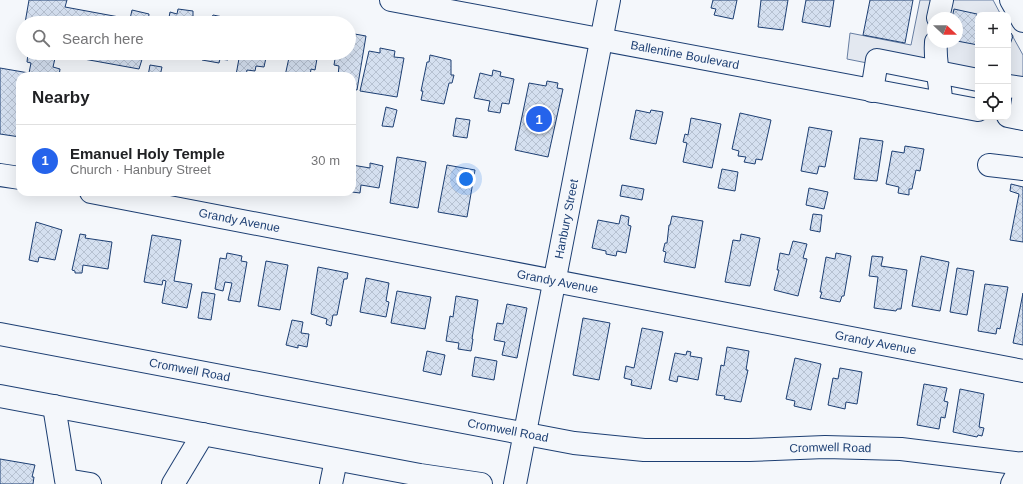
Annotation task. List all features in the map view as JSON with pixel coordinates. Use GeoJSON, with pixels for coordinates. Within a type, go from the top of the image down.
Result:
{"type":"FeatureCollection","features":[{"type":"Feature","properties":{"kind":"street","name":"Ballentine Boulevard"},"geometry":{"type":"LineString","coordinates":[[391,0],[975,110]]}},
{"type":"Feature","properties":{"kind":"street","name":"Hanbury Street"},"geometry":{"type":"LineString","coordinates":[[515,484],[609,0]]}},
{"type":"Feature","properties":{"kind":"street"},"geometry":{"type":"LineString","coordinates":[[939,12],[942,0]]}},
{"type":"Feature","properties":{"kind":"street"},"geometry":{"type":"LineString","coordinates":[[1011,0],[1023,21]]}},
{"type":"Feature","properties":{"kind":"street"},"geometry":{"type":"LineString","coordinates":[[935,48],[934,57],[939,73],[941,104]]}},
{"type":"Feature","properties":{"kind":"street"},"geometry":{"type":"LineString","coordinates":[[872,91],[877,60],[975,79]]}},
{"type":"Feature","properties":{"kind":"street"},"geometry":{"type":"LineString","coordinates":[[1011,86],[1023,88]]}},
{"type":"Feature","properties":{"kind":"street"},"geometry":{"type":"LineString","coordinates":[[989,165],[1023,169]]}},
{"type":"Feature","properties":{"kind":"street"},"geometry":{"type":"LineString","coordinates":[[0,175],[16,177]]}},
{"type":"Feature","properties":{"kind":"street","name":"Grandy Avenue"},"geometry":{"type":"LineString","coordinates":[[112,196],[1023,371]]}},
{"type":"Feature","properties":{"kind":"street","name":"Cromwell Road"},"geometry":{"type":"LineString","coordinates":[[0,334],[574,443],[644,450],[749,450],[825,447],[886,449],[1023,464]]}},
{"type":"Feature","properties":{"kind":"street"},"geometry":{"type":"LineString","coordinates":[[0,396],[420,476],[481,484]]}},
{"type":"Feature","properties":{"kind":"street"},"geometry":{"type":"LineString","coordinates":[[54,406],[66,480],[90,484]]}},
{"type":"Feature","properties":{"kind":"street"},"geometry":{"type":"LineString","coordinates":[[173,484],[203,434]]}},
{"type":"Feature","properties":{"kind":"street"},"geometry":{"type":"LineString","coordinates":[[331,484],[336,460]]}},
{"type":"Feature","properties":{"kind":"street"},"geometry":{"type":"LineString","coordinates":[[1012,484],[1023,464]]}},
{"type":"Feature","properties":{"kind":"shaded area"},"geometry":{"type":"Polygon","coordinates":[[[920,0],[993,0],[999,12],[975,12],[975,84],[847,59],[850,33],[911,45],[920,0]]]}},
{"type":"Feature","properties":{"kind":"shaded area"},"geometry":{"type":"Polygon","coordinates":[[[1011,33],[1023,55],[1023,94],[1011,92],[1011,33]]]}},
{"type":"Feature","properties":{"kind":"building"},"geometry":{"type":"Polygon","coordinates":[[[29,0],[67,0],[65,7],[114,16],[26,16],[29,0]]]}},
{"type":"Feature","properties":{"kind":"building"},"geometry":{"type":"Polygon","coordinates":[[[713,0],[737,0],[733,19],[714,15],[716,9],[711,8],[713,0]]]}},
{"type":"Feature","properties":{"kind":"building"},"geometry":{"type":"Polygon","coordinates":[[[761,0],[788,0],[783,30],[758,27],[761,0]]]}},
{"type":"Feature","properties":{"kind":"building"},"geometry":{"type":"Polygon","coordinates":[[[806,0],[834,0],[830,27],[802,22],[806,0]]]}},
{"type":"Feature","properties":{"kind":"building"},"geometry":{"type":"Polygon","coordinates":[[[870,0],[913,0],[905,43],[863,35],[870,0]]]}},
{"type":"Feature","properties":{"kind":"building"},"geometry":{"type":"Polygon","coordinates":[[[178,9],[193,11],[193,16],[169,16],[170,12],[177,14],[178,9]]]}},
{"type":"Feature","properties":{"kind":"building"},"geometry":{"type":"Polygon","coordinates":[[[954,9],[975,14],[975,44],[963,42],[963,12],[953,12],[954,9]]]}},
{"type":"Feature","properties":{"kind":"building"},"geometry":{"type":"Polygon","coordinates":[[[132,10],[149,14],[149,16],[131,16],[132,10]]]}},
{"type":"Feature","properties":{"kind":"building"},"geometry":{"type":"Polygon","coordinates":[[[356,34],[366,36],[357,90],[356,72],[338,72],[339,66],[334,65],[335,60],[356,60],[356,34]]]}},
{"type":"Feature","properties":{"kind":"building"},"geometry":{"type":"Polygon","coordinates":[[[380,48],[395,51],[394,57],[404,58],[397,97],[360,91],[369,51],[380,53],[380,48]]]}},
{"type":"Feature","properties":{"kind":"building"},"geometry":{"type":"Polygon","coordinates":[[[430,55],[451,60],[451,75],[454,75],[452,83],[449,83],[444,104],[421,100],[423,91],[421,91],[427,62],[429,62],[430,55]]]}},
{"type":"Feature","properties":{"kind":"building"},"geometry":{"type":"Polygon","coordinates":[[[27,60],[55,60],[53,67],[60,69],[60,72],[29,72],[31,63],[27,62],[27,60]]]}},
{"type":"Feature","properties":{"kind":"building"},"geometry":{"type":"Polygon","coordinates":[[[89,60],[142,60],[139,69],[89,60]]]}},
{"type":"Feature","properties":{"kind":"building"},"geometry":{"type":"Polygon","coordinates":[[[202,60],[220,60],[219,63],[202,60]]]}},
{"type":"Feature","properties":{"kind":"building"},"geometry":{"type":"Polygon","coordinates":[[[239,60],[266,60],[264,67],[256,66],[255,71],[247,70],[247,72],[237,72],[239,60]]]}},
{"type":"Feature","properties":{"kind":"building"},"geometry":{"type":"Polygon","coordinates":[[[288,60],[317,60],[315,70],[311,69],[311,72],[286,72],[288,60]]]}},
{"type":"Feature","properties":{"kind":"building"},"geometry":{"type":"Polygon","coordinates":[[[150,65],[162,67],[161,72],[149,72],[150,65]]]}},
{"type":"Feature","properties":{"kind":"building"},"geometry":{"type":"Polygon","coordinates":[[[0,68],[23,72],[16,72],[16,136],[0,134],[0,68]]]}},
{"type":"Feature","properties":{"kind":"building"},"geometry":{"type":"Polygon","coordinates":[[[493,70],[501,72],[500,76],[514,79],[509,104],[502,103],[500,113],[488,111],[490,101],[474,98],[480,73],[492,76],[493,70]]]}},
{"type":"Feature","properties":{"kind":"building"},"geometry":{"type":"Polygon","coordinates":[[[547,81],[558,83],[557,88],[563,89],[548,157],[515,150],[529,83],[546,86],[547,81]]]}},
{"type":"Feature","properties":{"kind":"building"},"geometry":{"type":"Polygon","coordinates":[[[386,107],[397,110],[393,127],[382,126],[386,107]]]}},
{"type":"Feature","properties":{"kind":"building"},"geometry":{"type":"Polygon","coordinates":[[[636,110],[650,113],[651,110],[663,112],[656,144],[630,139],[636,110]]]}},
{"type":"Feature","properties":{"kind":"building"},"geometry":{"type":"Polygon","coordinates":[[[740,113],[771,120],[762,160],[756,159],[755,164],[744,162],[746,157],[738,156],[739,151],[732,149],[740,113]]]}},
{"type":"Feature","properties":{"kind":"building"},"geometry":{"type":"Polygon","coordinates":[[[456,118],[470,120],[467,138],[453,136],[456,118]]]}},
{"type":"Feature","properties":{"kind":"building"},"geometry":{"type":"Polygon","coordinates":[[[691,118],[721,124],[712,168],[683,162],[687,143],[683,142],[685,134],[688,135],[691,118]]]}},
{"type":"Feature","properties":{"kind":"building"},"geometry":{"type":"Polygon","coordinates":[[[809,127],[832,131],[825,167],[819,166],[817,174],[801,171],[809,127]]]}},
{"type":"Feature","properties":{"kind":"building"},"geometry":{"type":"Polygon","coordinates":[[[860,138],[883,141],[877,181],[854,179],[860,138]]]}},
{"type":"Feature","properties":{"kind":"building"},"geometry":{"type":"Polygon","coordinates":[[[905,146],[924,149],[920,171],[916,170],[912,189],[909,189],[909,195],[898,193],[899,187],[886,184],[892,151],[904,153],[905,146]]]}},
{"type":"Feature","properties":{"kind":"building"},"geometry":{"type":"Polygon","coordinates":[[[397,157],[426,162],[418,208],[390,203],[397,157]]]}},
{"type":"Feature","properties":{"kind":"building"},"geometry":{"type":"Polygon","coordinates":[[[370,163],[383,166],[379,188],[361,185],[360,193],[356,192],[356,166],[370,168],[370,163]]]}},
{"type":"Feature","properties":{"kind":"building"},"geometry":{"type":"Polygon","coordinates":[[[447,165],[475,170],[467,217],[438,212],[447,165]]]}},
{"type":"Feature","properties":{"kind":"building"},"geometry":{"type":"Polygon","coordinates":[[[722,169],[738,172],[735,191],[718,188],[722,169]]]}},
{"type":"Feature","properties":{"kind":"building"},"geometry":{"type":"Polygon","coordinates":[[[1011,184],[1023,187],[1023,242],[1010,240],[1019,194],[1010,191],[1011,184]]]}},
{"type":"Feature","properties":{"kind":"building"},"geometry":{"type":"Polygon","coordinates":[[[622,185],[644,189],[642,200],[620,196],[622,185]]]}},
{"type":"Feature","properties":{"kind":"building"},"geometry":{"type":"Polygon","coordinates":[[[809,188],[828,192],[824,209],[806,205],[809,188]]]}},
{"type":"Feature","properties":{"kind":"building"},"geometry":{"type":"Polygon","coordinates":[[[813,214],[822,215],[820,232],[810,230],[813,214]]]}},
{"type":"Feature","properties":{"kind":"building"},"geometry":{"type":"Polygon","coordinates":[[[621,215],[629,217],[628,225],[631,226],[626,253],[617,251],[616,256],[606,254],[606,251],[592,248],[598,220],[619,224],[621,215]]]}},
{"type":"Feature","properties":{"kind":"building"},"geometry":{"type":"Polygon","coordinates":[[[672,216],[703,221],[695,268],[664,262],[666,252],[663,251],[665,243],[667,243],[669,225],[672,216]]]}},
{"type":"Feature","properties":{"kind":"building"},"geometry":{"type":"Polygon","coordinates":[[[36,222],[62,230],[55,260],[39,257],[38,262],[29,260],[36,222]]]}},
{"type":"Feature","properties":{"kind":"building"},"geometry":{"type":"Polygon","coordinates":[[[80,234],[86,235],[85,238],[112,242],[108,269],[83,265],[82,273],[75,273],[75,271],[72,270],[80,234]]]}},
{"type":"Feature","properties":{"kind":"building"},"geometry":{"type":"Polygon","coordinates":[[[741,234],[760,238],[750,286],[725,282],[733,240],[740,241],[741,234]]]}},
{"type":"Feature","properties":{"kind":"building"},"geometry":{"type":"Polygon","coordinates":[[[152,235],[181,240],[174,281],[192,284],[187,308],[162,303],[166,281],[163,280],[162,285],[144,282],[152,235]]]}},
{"type":"Feature","properties":{"kind":"building"},"geometry":{"type":"Polygon","coordinates":[[[793,241],[807,244],[803,258],[807,259],[798,296],[774,290],[779,270],[777,270],[780,253],[789,255],[793,241]]]}},
{"type":"Feature","properties":{"kind":"building"},"geometry":{"type":"Polygon","coordinates":[[[227,253],[242,256],[241,261],[247,262],[240,302],[228,300],[232,283],[225,282],[223,291],[215,289],[220,258],[226,259],[227,253]]]}},
{"type":"Feature","properties":{"kind":"building"},"geometry":{"type":"Polygon","coordinates":[[[836,253],[851,256],[844,296],[842,296],[840,302],[820,298],[826,257],[835,259],[836,253]]]}},
{"type":"Feature","properties":{"kind":"building"},"geometry":{"type":"Polygon","coordinates":[[[872,256],[883,257],[881,266],[907,270],[901,309],[897,309],[896,311],[874,308],[878,277],[869,276],[872,256]]]}},
{"type":"Feature","properties":{"kind":"building"},"geometry":{"type":"Polygon","coordinates":[[[921,256],[949,262],[940,311],[912,306],[921,256]]]}},
{"type":"Feature","properties":{"kind":"building"},"geometry":{"type":"Polygon","coordinates":[[[266,261],[288,265],[280,310],[258,306],[266,261]]]}},
{"type":"Feature","properties":{"kind":"building"},"geometry":{"type":"Polygon","coordinates":[[[318,267],[348,273],[347,279],[344,279],[337,315],[333,315],[331,326],[326,324],[327,319],[311,314],[318,267]]]}},
{"type":"Feature","properties":{"kind":"building"},"geometry":{"type":"Polygon","coordinates":[[[957,268],[974,271],[967,315],[950,312],[957,268]]]}},
{"type":"Feature","properties":{"kind":"building"},"geometry":{"type":"Polygon","coordinates":[[[366,278],[389,283],[386,301],[389,302],[386,317],[360,312],[366,278]]]}},
{"type":"Feature","properties":{"kind":"building"},"geometry":{"type":"Polygon","coordinates":[[[985,284],[1008,287],[1000,329],[997,328],[996,334],[978,331],[985,284]]]}},
{"type":"Feature","properties":{"kind":"building"},"geometry":{"type":"Polygon","coordinates":[[[397,291],[431,297],[425,329],[391,323],[397,291]]]}},
{"type":"Feature","properties":{"kind":"building"},"geometry":{"type":"Polygon","coordinates":[[[202,292],[215,294],[211,320],[198,318],[202,292]]]}},
{"type":"Feature","properties":{"kind":"building"},"geometry":{"type":"Polygon","coordinates":[[[1023,293],[1023,345],[1013,343],[1023,293]]]}},
{"type":"Feature","properties":{"kind":"building"},"geometry":{"type":"Polygon","coordinates":[[[456,296],[478,300],[471,351],[458,349],[459,343],[446,341],[450,316],[453,317],[456,296]]]}},
{"type":"Feature","properties":{"kind":"building"},"geometry":{"type":"Polygon","coordinates":[[[507,304],[527,308],[517,358],[502,355],[505,342],[494,340],[497,323],[503,324],[507,304]]]}},
{"type":"Feature","properties":{"kind":"building"},"geometry":{"type":"Polygon","coordinates":[[[583,318],[610,323],[599,380],[573,375],[583,318]]]}},
{"type":"Feature","properties":{"kind":"building"},"geometry":{"type":"Polygon","coordinates":[[[292,320],[303,322],[301,333],[309,334],[307,347],[298,345],[298,348],[286,345],[292,320]]]}},
{"type":"Feature","properties":{"kind":"building"},"geometry":{"type":"Polygon","coordinates":[[[642,328],[663,332],[651,389],[631,385],[632,380],[624,378],[626,366],[634,368],[642,328]]]}},
{"type":"Feature","properties":{"kind":"building"},"geometry":{"type":"Polygon","coordinates":[[[727,347],[749,351],[746,370],[748,370],[741,402],[724,399],[725,396],[716,395],[721,365],[724,366],[727,347]]]}},
{"type":"Feature","properties":{"kind":"building"},"geometry":{"type":"Polygon","coordinates":[[[427,351],[445,355],[441,375],[423,371],[427,351]]]}},
{"type":"Feature","properties":{"kind":"building"},"geometry":{"type":"Polygon","coordinates":[[[687,351],[691,352],[690,356],[702,358],[698,380],[678,376],[677,382],[669,380],[675,353],[686,355],[687,351]]]}},
{"type":"Feature","properties":{"kind":"building"},"geometry":{"type":"Polygon","coordinates":[[[475,357],[497,361],[494,380],[472,376],[475,357]]]}},
{"type":"Feature","properties":{"kind":"building"},"geometry":{"type":"Polygon","coordinates":[[[795,358],[821,364],[811,410],[794,406],[795,401],[786,399],[795,358]]]}},
{"type":"Feature","properties":{"kind":"building"},"geometry":{"type":"Polygon","coordinates":[[[840,368],[862,372],[857,404],[846,402],[845,409],[828,405],[833,378],[838,379],[840,368]]]}},
{"type":"Feature","properties":{"kind":"building"},"geometry":{"type":"Polygon","coordinates":[[[924,384],[947,388],[944,401],[948,402],[945,418],[941,417],[939,429],[917,425],[924,384]]]}},
{"type":"Feature","properties":{"kind":"building"},"geometry":{"type":"Polygon","coordinates":[[[960,389],[984,394],[979,427],[984,428],[982,436],[978,435],[977,437],[953,432],[960,389]]]}},
{"type":"Feature","properties":{"kind":"building"},"geometry":{"type":"Polygon","coordinates":[[[0,459],[35,465],[32,477],[34,477],[33,484],[0,484],[0,459]]]}},
{"type":"Feature","properties":{"kind":"place","name":"Emanuel Holy Temple"},"geometry":{"type":"Point","coordinates":[539,119]}}]}
